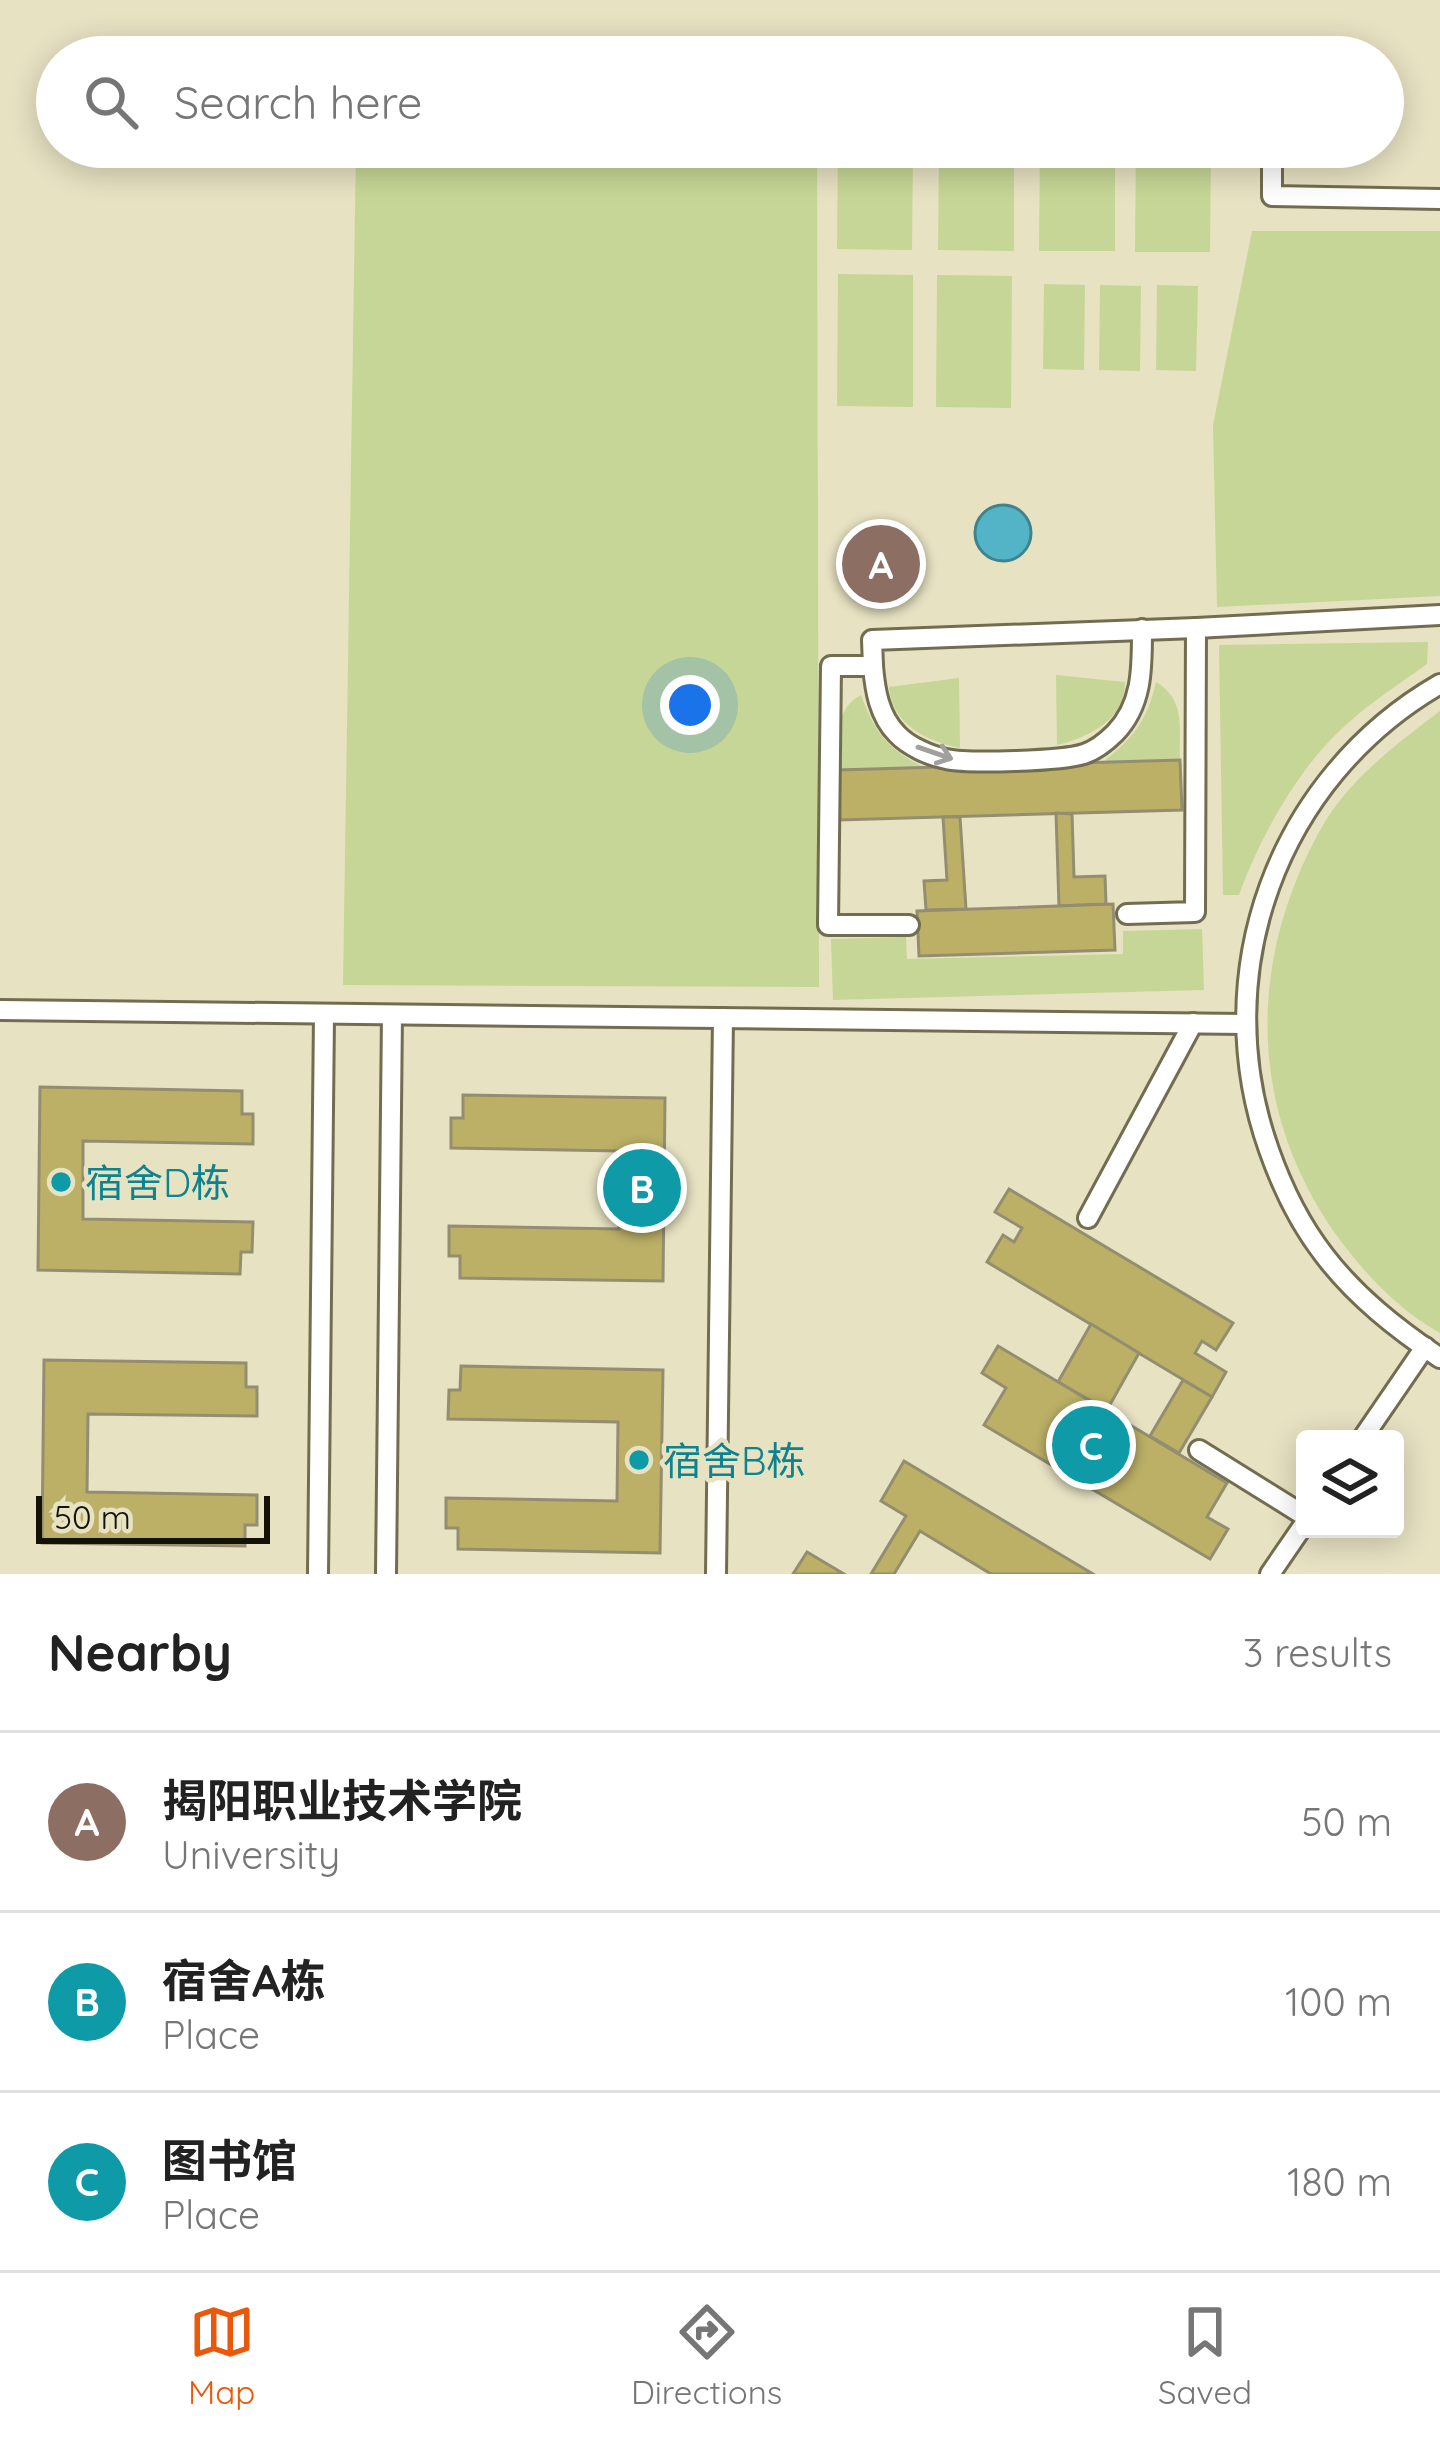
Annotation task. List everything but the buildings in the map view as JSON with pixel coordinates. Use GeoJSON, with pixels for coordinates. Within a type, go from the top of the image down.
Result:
{"type":"FeatureCollection","features":[{"type":"Feature","properties":{"kind":"lane"},"geometry":{"type":"LineString","coordinates":[[1272,168],[1272,196],[1440,199]]}},
{"type":"Feature","properties":{"kind":"lane"},"geometry":{"type":"LineString","coordinates":[[1142,629],[1142,679],[1136,700],[1125,721],[1099,747],[1082,754],[941,758],[897,735],[875,692],[872,640],[1440,615]]}},
{"type":"Feature","properties":{"kind":"lane"},"geometry":{"type":"LineString","coordinates":[[1127,914],[1195,912],[1196,628]]}},
{"type":"Feature","properties":{"kind":"lane"},"geometry":{"type":"LineString","coordinates":[[873,666],[831,666],[828,925],[909,925]]}},
{"type":"Feature","properties":{"kind":"lane"},"geometry":{"type":"LineString","coordinates":[[1369,1430],[1432,1352],[1375,1311],[1323,1254],[1282,1188],[1257,1115],[1245,1038],[1249,962],[1268,886],[1301,817],[1348,755],[1405,704],[1440,684]]}},
{"type":"Feature","properties":{"kind":"lane"},"geometry":{"type":"LineString","coordinates":[[0,1010],[1246,1024]]}},
{"type":"Feature","properties":{"kind":"lane"},"geometry":{"type":"LineString","coordinates":[[386,1574],[392,1015]]}},
{"type":"Feature","properties":{"kind":"lane"},"geometry":{"type":"LineString","coordinates":[[318,1574],[324,1016]]}},
{"type":"Feature","properties":{"kind":"lane"},"geometry":{"type":"LineString","coordinates":[[716,1574],[723,1018]]}},
{"type":"Feature","properties":{"kind":"lane"},"geometry":{"type":"LineString","coordinates":[[1088,1219],[1193,1023]]}},
{"type":"Feature","properties":{"kind":"lane"},"geometry":{"type":"LineString","coordinates":[[1199,1450],[1296,1513]]}},
{"type":"Feature","properties":{"kind":"lane"},"geometry":{"type":"LineString","coordinates":[[1270,1574],[1296,1533]]}},
{"type":"Feature","properties":{"kind":"green space"},"geometry":{"type":"Polygon","coordinates":[[[356,168],[817,168],[819,987],[343,985],[356,168]]]}},
{"type":"Feature","properties":{"kind":"green space"},"geometry":{"type":"Polygon","coordinates":[[[838,168],[913,168],[912,250],[837,249],[838,168]]]}},
{"type":"Feature","properties":{"kind":"green space"},"geometry":{"type":"Polygon","coordinates":[[[939,168],[1014,168],[1014,251],[938,250],[939,168]]]}},
{"type":"Feature","properties":{"kind":"green space"},"geometry":{"type":"Polygon","coordinates":[[[1040,168],[1115,168],[1115,251],[1039,251],[1040,168]]]}},
{"type":"Feature","properties":{"kind":"green space"},"geometry":{"type":"Polygon","coordinates":[[[1136,168],[1211,168],[1210,252],[1135,252],[1136,168]]]}},
{"type":"Feature","properties":{"kind":"green space"},"geometry":{"type":"Polygon","coordinates":[[[1252,231],[1440,231],[1440,596],[1217,607],[1213,425],[1252,231]]]}},
{"type":"Feature","properties":{"kind":"green space"},"geometry":{"type":"Polygon","coordinates":[[[838,274],[913,275],[913,407],[837,406],[838,274]]]}},
{"type":"Feature","properties":{"kind":"green space"},"geometry":{"type":"Polygon","coordinates":[[[937,275],[1012,276],[1011,408],[936,407],[937,275]]]}},
{"type":"Feature","properties":{"kind":"green space"},"geometry":{"type":"Polygon","coordinates":[[[1044,284],[1085,285],[1084,370],[1043,369],[1044,284]]]}},
{"type":"Feature","properties":{"kind":"green space"},"geometry":{"type":"Polygon","coordinates":[[[1100,285],[1141,286],[1140,371],[1099,370],[1100,285]]]}},
{"type":"Feature","properties":{"kind":"green space"},"geometry":{"type":"Polygon","coordinates":[[[1157,285],[1198,286],[1196,371],[1156,370],[1157,285]]]}},
{"type":"Feature","properties":{"kind":"green space"},"geometry":{"type":"Polygon","coordinates":[[[1428,642],[1427,664],[1360,713],[1311,763],[1275,817],[1239,895],[1223,895],[1219,645],[1428,642]]]}},
{"type":"Feature","properties":{"kind":"green space"},"geometry":{"type":"Polygon","coordinates":[[[1056,675],[1125,682],[1119,707],[1093,732],[1057,745],[1056,675]]]}},
{"type":"Feature","properties":{"kind":"green space"},"geometry":{"type":"Polygon","coordinates":[[[959,678],[960,748],[913,729],[897,712],[889,687],[959,678]]]}},
{"type":"Feature","properties":{"kind":"green space"},"geometry":{"type":"Polygon","coordinates":[[[1156,682],[1177,706],[1180,760],[1103,762],[1138,727],[1156,682]]]}},
{"type":"Feature","properties":{"kind":"green space"},"geometry":{"type":"Polygon","coordinates":[[[861,695],[884,738],[923,767],[838,770],[841,718],[861,695]]]}},
{"type":"Feature","properties":{"kind":"green space"},"geometry":{"type":"Polygon","coordinates":[[[1440,711],[1440,1333],[1373,1279],[1340,1240],[1310,1192],[1288,1143],[1274,1092],[1268,1040],[1269,988],[1278,936],[1318,834],[1357,781],[1440,711]]]}},
{"type":"Feature","properties":{"kind":"green space"},"geometry":{"type":"Polygon","coordinates":[[[1202,929],[1204,990],[833,1000],[831,939],[906,937],[907,959],[1123,954],[1123,931],[1202,929]]]}},
{"type":"Feature","properties":{"kind":"water"},"geometry":{"type":"Polygon","coordinates":[[[1003,505],[1023,513],[1031,533],[1023,553],[1003,561],[983,553],[975,533],[983,513],[1003,505]]]}},
{"type":"Feature","properties":{"kind":"place","name":"揭阳职业技术学院"},"geometry":{"type":"Point","coordinates":[881,564]}},
{"type":"Feature","properties":{"kind":"place","name":"宿舍D栋"},"geometry":{"type":"Point","coordinates":[61,1182]}},
{"type":"Feature","properties":{"kind":"place","name":"宿舍A栋"},"geometry":{"type":"Point","coordinates":[642,1188]}},
{"type":"Feature","properties":{"kind":"place","name":"图书馆"},"geometry":{"type":"Point","coordinates":[1091,1445]}},
{"type":"Feature","properties":{"kind":"place","name":"宿舍B栋"},"geometry":{"type":"Point","coordinates":[639,1460]}}]}
